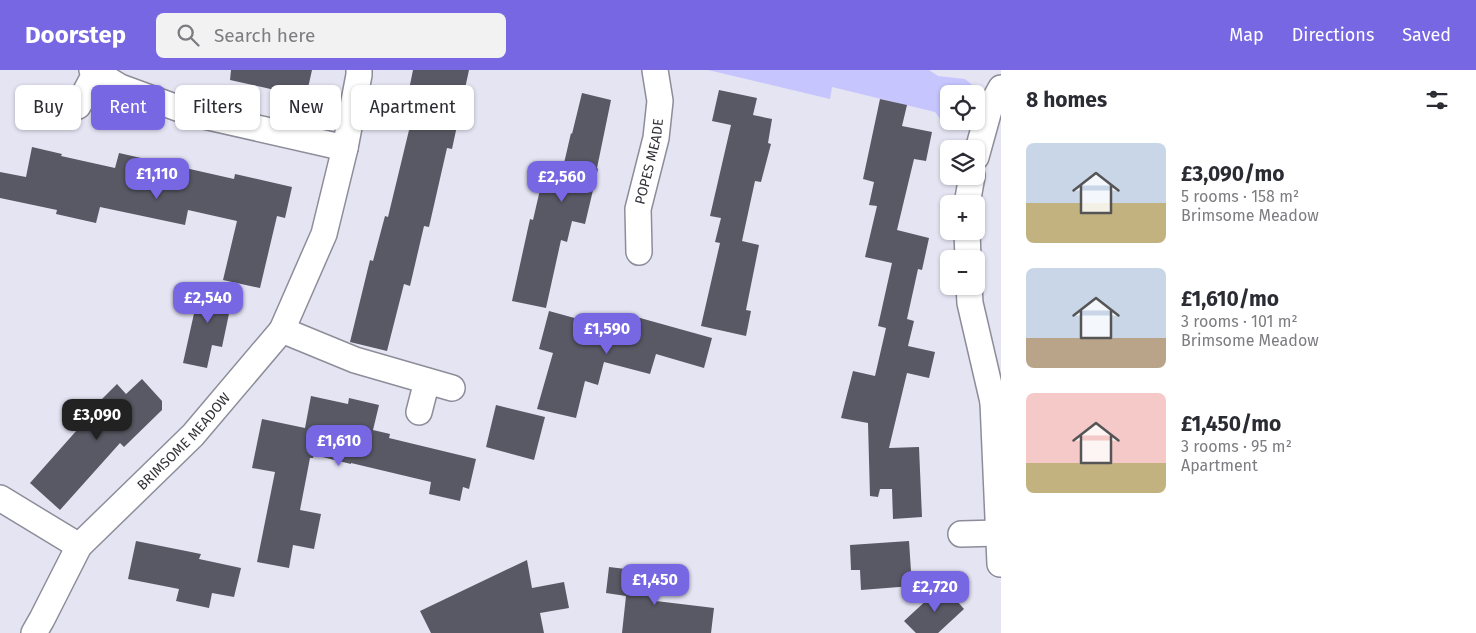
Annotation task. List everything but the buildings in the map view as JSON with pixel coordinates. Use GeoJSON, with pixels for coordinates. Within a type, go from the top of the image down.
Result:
{"type":"FeatureCollection","features":[{"type":"Feature","properties":{"kind":"street","name":"BRIMSOME MEADOW"},"geometry":{"type":"LineString","coordinates":[[34,633],[79,546],[193,435],[282,330],[324,234],[345,148],[359,70]]}},
{"type":"Feature","properties":{"kind":"street","name":"POPES MEADE"},"geometry":{"type":"LineString","coordinates":[[639,252],[638,209],[656,138],[660,101],[655,70]]}},
{"type":"Feature","properties":{"kind":"street"},"geometry":{"type":"LineString","coordinates":[[81,99],[94,71],[120,87],[191,113],[345,148]]}},
{"type":"Feature","properties":{"kind":"street"},"geometry":{"type":"LineString","coordinates":[[981,140],[989,110],[1001,88]]}},
{"type":"Feature","properties":{"kind":"street"},"geometry":{"type":"LineString","coordinates":[[970,295],[970,303],[997,402],[1000,564]]}},
{"type":"Feature","properties":{"kind":"street"},"geometry":{"type":"LineString","coordinates":[[282,330],[355,360],[452,388]]}},
{"type":"Feature","properties":{"kind":"street"},"geometry":{"type":"LineString","coordinates":[[419,412],[428,381]]}},
{"type":"Feature","properties":{"kind":"street"},"geometry":{"type":"LineString","coordinates":[[0,498],[79,546]]}},
{"type":"Feature","properties":{"kind":"street"},"geometry":{"type":"LineString","coordinates":[[961,534],[998,533]]}},
{"type":"Feature","properties":{"kind":"shaded area"},"geometry":{"type":"Polygon","coordinates":[[[708,70],[929,70],[938,76],[965,79],[972,85],[940,85],[940,118],[935,112],[832,87],[830,99],[708,70]]]}}]}
